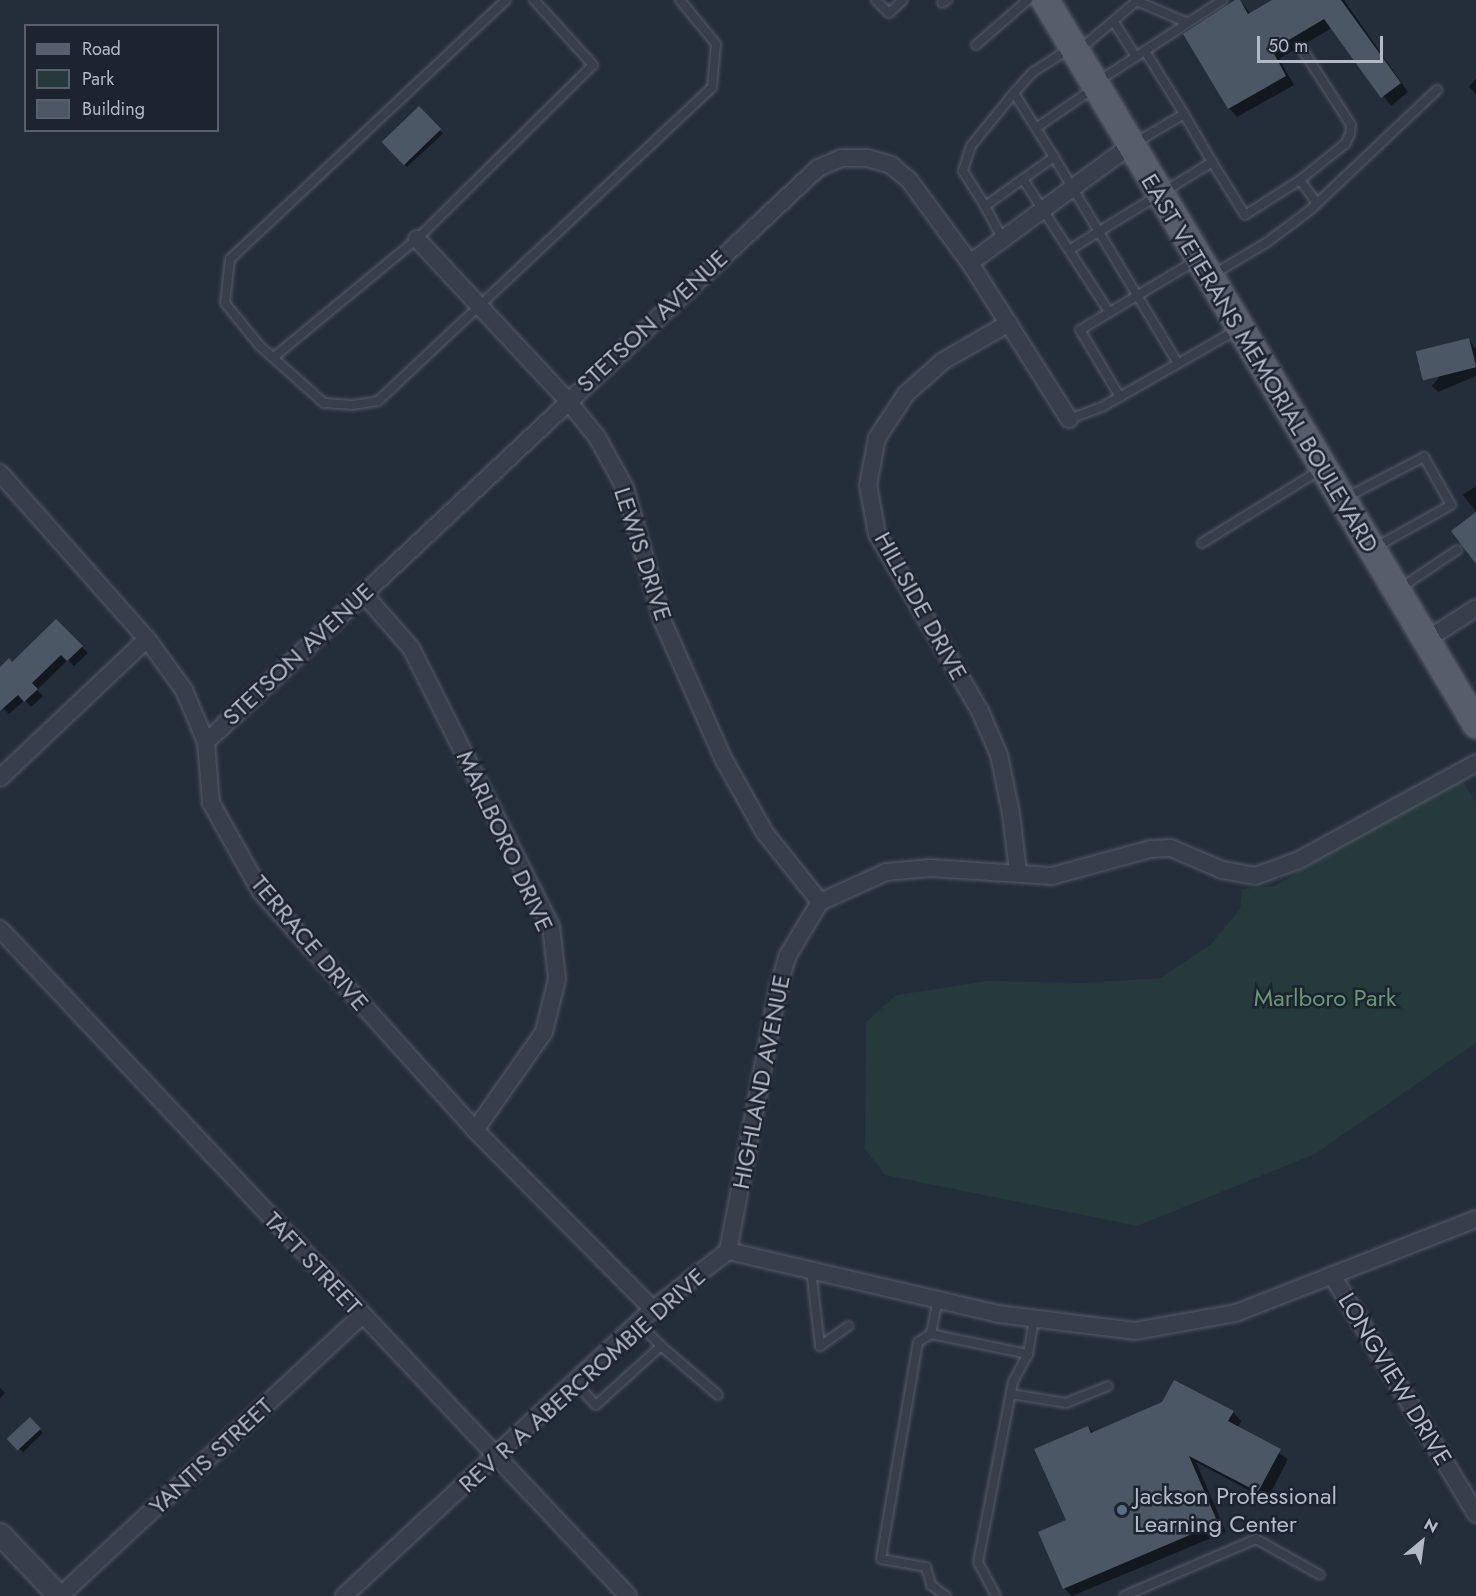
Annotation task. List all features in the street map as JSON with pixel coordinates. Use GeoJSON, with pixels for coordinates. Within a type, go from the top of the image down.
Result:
{"type":"FeatureCollection","features":[{"type":"Feature","properties":{"kind":"main road","name":"EAST VETERANS MEMORIAL BOULEVARD"},"geometry":{"type":"LineString","coordinates":[[1045,0],[1476,724]]}},
{"type":"Feature","properties":{"kind":"street"},"geometry":{"type":"LineString","coordinates":[[970,263],[1130,146]]}},
{"type":"Feature","properties":{"kind":"street","name":"STETSON AVENUE"},"geometry":{"type":"LineString","coordinates":[[206,742],[567,400],[818,168],[841,158],[867,158],[891,165],[909,180],[970,263],[1069,419]]}},
{"type":"Feature","properties":{"kind":"street","name":"LEWIS DRIVE"},"geometry":{"type":"LineString","coordinates":[[417,239],[567,400],[597,437],[625,488],[663,622],[724,760],[765,833],[820,902]]}},
{"type":"Feature","properties":{"kind":"street","name":"HILLSIDE DRIVE"},"geometry":{"type":"LineString","coordinates":[[1009,323],[943,361],[906,394],[877,438],[868,485],[877,534],[980,711],[999,755],[1011,813],[1018,872]]}},
{"type":"Feature","properties":{"kind":"street","name":"TERRACE DRIVE"},"geometry":{"type":"LineString","coordinates":[[3,483],[147,639],[184,690],[206,742],[211,802],[261,892],[475,1130],[654,1309]]}},
{"type":"Feature","properties":{"kind":"street","name":"MARLBORO DRIVE"},"geometry":{"type":"LineString","coordinates":[[363,593],[411,648],[551,926],[557,979],[544,1032],[475,1130]]}},
{"type":"Feature","properties":{"kind":"street"},"geometry":{"type":"LineString","coordinates":[[1425,640],[1476,608]]}},
{"type":"Feature","properties":{"kind":"street"},"geometry":{"type":"LineString","coordinates":[[0,778],[147,639]]}},
{"type":"Feature","properties":{"kind":"street"},"geometry":{"type":"LineString","coordinates":[[820,902],[886,872],[930,868],[1052,876],[1150,849],[1172,848],[1222,870],[1255,876],[1299,860],[1476,763]]}},
{"type":"Feature","properties":{"kind":"street","name":"HIGHLAND AVENUE"},"geometry":{"type":"LineString","coordinates":[[728,1251],[778,989],[788,955],[820,902]]}},
{"type":"Feature","properties":{"kind":"street","name":"TAFT STREET"},"geometry":{"type":"LineString","coordinates":[[0,928],[628,1596]]}},
{"type":"Feature","properties":{"kind":"street","name":"REV R A ABERCROMBIE DRIVE"},"geometry":{"type":"LineString","coordinates":[[351,1594],[654,1309],[728,1251],[938,1300],[1034,1319],[1135,1331],[1236,1313],[1475,1223]]}},
{"type":"Feature","properties":{"kind":"street","name":"LONGVIEW DRIVE"},"geometry":{"type":"LineString","coordinates":[[1332,1275],[1476,1514]]}},
{"type":"Feature","properties":{"kind":"street","name":"YANTIS STREET"},"geometry":{"type":"LineString","coordinates":[[59,1596],[362,1315]]}},
{"type":"Feature","properties":{"kind":"street"},"geometry":{"type":"LineString","coordinates":[[0,1534],[59,1596]]}},
{"type":"Feature","properties":{"kind":"lane"},"geometry":{"type":"LineString","coordinates":[[506,0],[230,259],[225,303],[260,346],[275,356],[324,404],[353,405],[378,401],[712,87],[716,44],[680,0]]}},
{"type":"Feature","properties":{"kind":"lane"},"geometry":{"type":"LineString","coordinates":[[275,356],[417,239],[593,65],[534,0]]}},
{"type":"Feature","properties":{"kind":"lane"},"geometry":{"type":"LineString","coordinates":[[876,0],[889,13],[903,0]]}},
{"type":"Feature","properties":{"kind":"lane"},"geometry":{"type":"LineString","coordinates":[[976,45],[1028,0]]}},
{"type":"Feature","properties":{"kind":"lane"},"geometry":{"type":"LineString","coordinates":[[1036,128],[1144,51],[1223,0]]}},
{"type":"Feature","properties":{"kind":"lane"},"geometry":{"type":"LineString","coordinates":[[1003,240],[986,207],[963,171],[971,146],[1014,93],[1033,72],[1074,50],[1114,22],[1138,1],[1188,23]]}},
{"type":"Feature","properties":{"kind":"lane"},"geometry":{"type":"LineString","coordinates":[[1114,22],[1136,57]]}},
{"type":"Feature","properties":{"kind":"lane"},"geometry":{"type":"LineString","coordinates":[[1144,51],[1245,214],[1300,180],[1345,144],[1350,134],[1350,124],[1304,52]]}},
{"type":"Feature","properties":{"kind":"lane"},"geometry":{"type":"LineString","coordinates":[[1120,397],[1080,330],[1137,295],[1266,243],[1317,203],[1437,90]]}},
{"type":"Feature","properties":{"kind":"lane"},"geometry":{"type":"LineString","coordinates":[[1014,93],[1178,363]]}},
{"type":"Feature","properties":{"kind":"lane"},"geometry":{"type":"LineString","coordinates":[[1130,146],[1184,114]]}},
{"type":"Feature","properties":{"kind":"lane"},"geometry":{"type":"LineString","coordinates":[[986,207],[1054,157]]}},
{"type":"Feature","properties":{"kind":"lane"},"geometry":{"type":"LineString","coordinates":[[1069,250],[1212,162]]}},
{"type":"Feature","properties":{"kind":"lane"},"geometry":{"type":"LineString","coordinates":[[1023,179],[1109,312]]}},
{"type":"Feature","properties":{"kind":"lane"},"geometry":{"type":"LineString","coordinates":[[1300,180],[1317,203]]}},
{"type":"Feature","properties":{"kind":"lane"},"geometry":{"type":"LineString","coordinates":[[1069,419],[1120,397],[1239,328]]}},
{"type":"Feature","properties":{"kind":"lane"},"geometry":{"type":"LineString","coordinates":[[1342,500],[1424,457],[1451,504],[1371,550]]}},
{"type":"Feature","properties":{"kind":"lane"},"geometry":{"type":"LineString","coordinates":[[1202,543],[1323,469]]}},
{"type":"Feature","properties":{"kind":"lane"},"geometry":{"type":"LineString","coordinates":[[1396,591],[1457,550]]}},
{"type":"Feature","properties":{"kind":"lane"},"geometry":{"type":"LineString","coordinates":[[811,1270],[820,1346],[849,1326]]}},
{"type":"Feature","properties":{"kind":"lane"},"geometry":{"type":"LineString","coordinates":[[931,1334],[938,1300]]}},
{"type":"Feature","properties":{"kind":"lane"},"geometry":{"type":"LineString","coordinates":[[992,1595],[978,1562],[1011,1394],[1028,1354],[1034,1319]]}},
{"type":"Feature","properties":{"kind":"lane"},"geometry":{"type":"LineString","coordinates":[[639,1323],[661,1346],[718,1395]]}},
{"type":"Feature","properties":{"kind":"lane"},"geometry":{"type":"LineString","coordinates":[[946,1596],[931,1585],[926,1568],[881,1559],[918,1342],[931,1334],[1028,1354]]}},
{"type":"Feature","properties":{"kind":"lane"},"geometry":{"type":"LineString","coordinates":[[575,1382],[596,1405],[661,1346]]}},
{"type":"Feature","properties":{"kind":"lane"},"geometry":{"type":"LineString","coordinates":[[1011,1394],[1066,1403],[1108,1386]]}},
{"type":"Feature","properties":{"kind":"lane"},"geometry":{"type":"LineString","coordinates":[[1124,1596],[1256,1539],[1320,1575]]}},
{"type":"Feature","properties":{"kind":"green space","name":"Marlboro Park"},"geometry":{"type":"Polygon","coordinates":[[[1458,773],[1476,803],[1476,1043],[1315,1154],[1137,1226],[885,1175],[865,1149],[866,1022],[896,995],[988,981],[1082,983],[1160,978],[1211,944],[1240,909],[1242,889],[1275,886],[1458,773]]]}},
{"type":"Feature","properties":{"kind":"building"},"geometry":{"type":"Polygon","coordinates":[[[1235,0],[1240,0],[1248,14],[1272,0],[1341,0],[1401,83],[1381,98],[1324,19],[1272,50],[1286,76],[1228,109],[1183,34],[1235,0]]]}},
{"type":"Feature","properties":{"kind":"building"},"geometry":{"type":"Polygon","coordinates":[[[419,106],[441,129],[404,165],[382,142],[419,106]]]}},
{"type":"Feature","properties":{"kind":"building"},"geometry":{"type":"Polygon","coordinates":[[[1469,338],[1476,367],[1423,380],[1416,351],[1469,338]]]}},
{"type":"Feature","properties":{"kind":"building"},"geometry":{"type":"Polygon","coordinates":[[[1476,512],[1476,564],[1451,531],[1476,512]]]}},
{"type":"Feature","properties":{"kind":"building"},"geometry":{"type":"Polygon","coordinates":[[[56,619],[83,646],[67,661],[61,655],[32,683],[38,689],[24,702],[18,695],[0,711],[0,667],[9,658],[12,662],[56,619]]]}},
{"type":"Feature","properties":{"kind":"building"},"geometry":{"type":"Polygon","coordinates":[[[1174,1380],[1234,1411],[1228,1421],[1281,1449],[1258,1492],[1189,1456],[1218,1523],[1063,1589],[1038,1532],[1066,1520],[1034,1449],[1088,1426],[1091,1433],[1162,1402],[1174,1380]]]}},
{"type":"Feature","properties":{"kind":"building"},"geometry":{"type":"Polygon","coordinates":[[[30,1417],[41,1429],[18,1451],[7,1439],[30,1417]]]}},
{"type":"Feature","properties":{"kind":"place","name":"Jackson Professional Learning Center"},"geometry":{"type":"Point","coordinates":[1122,1510]}}]}
